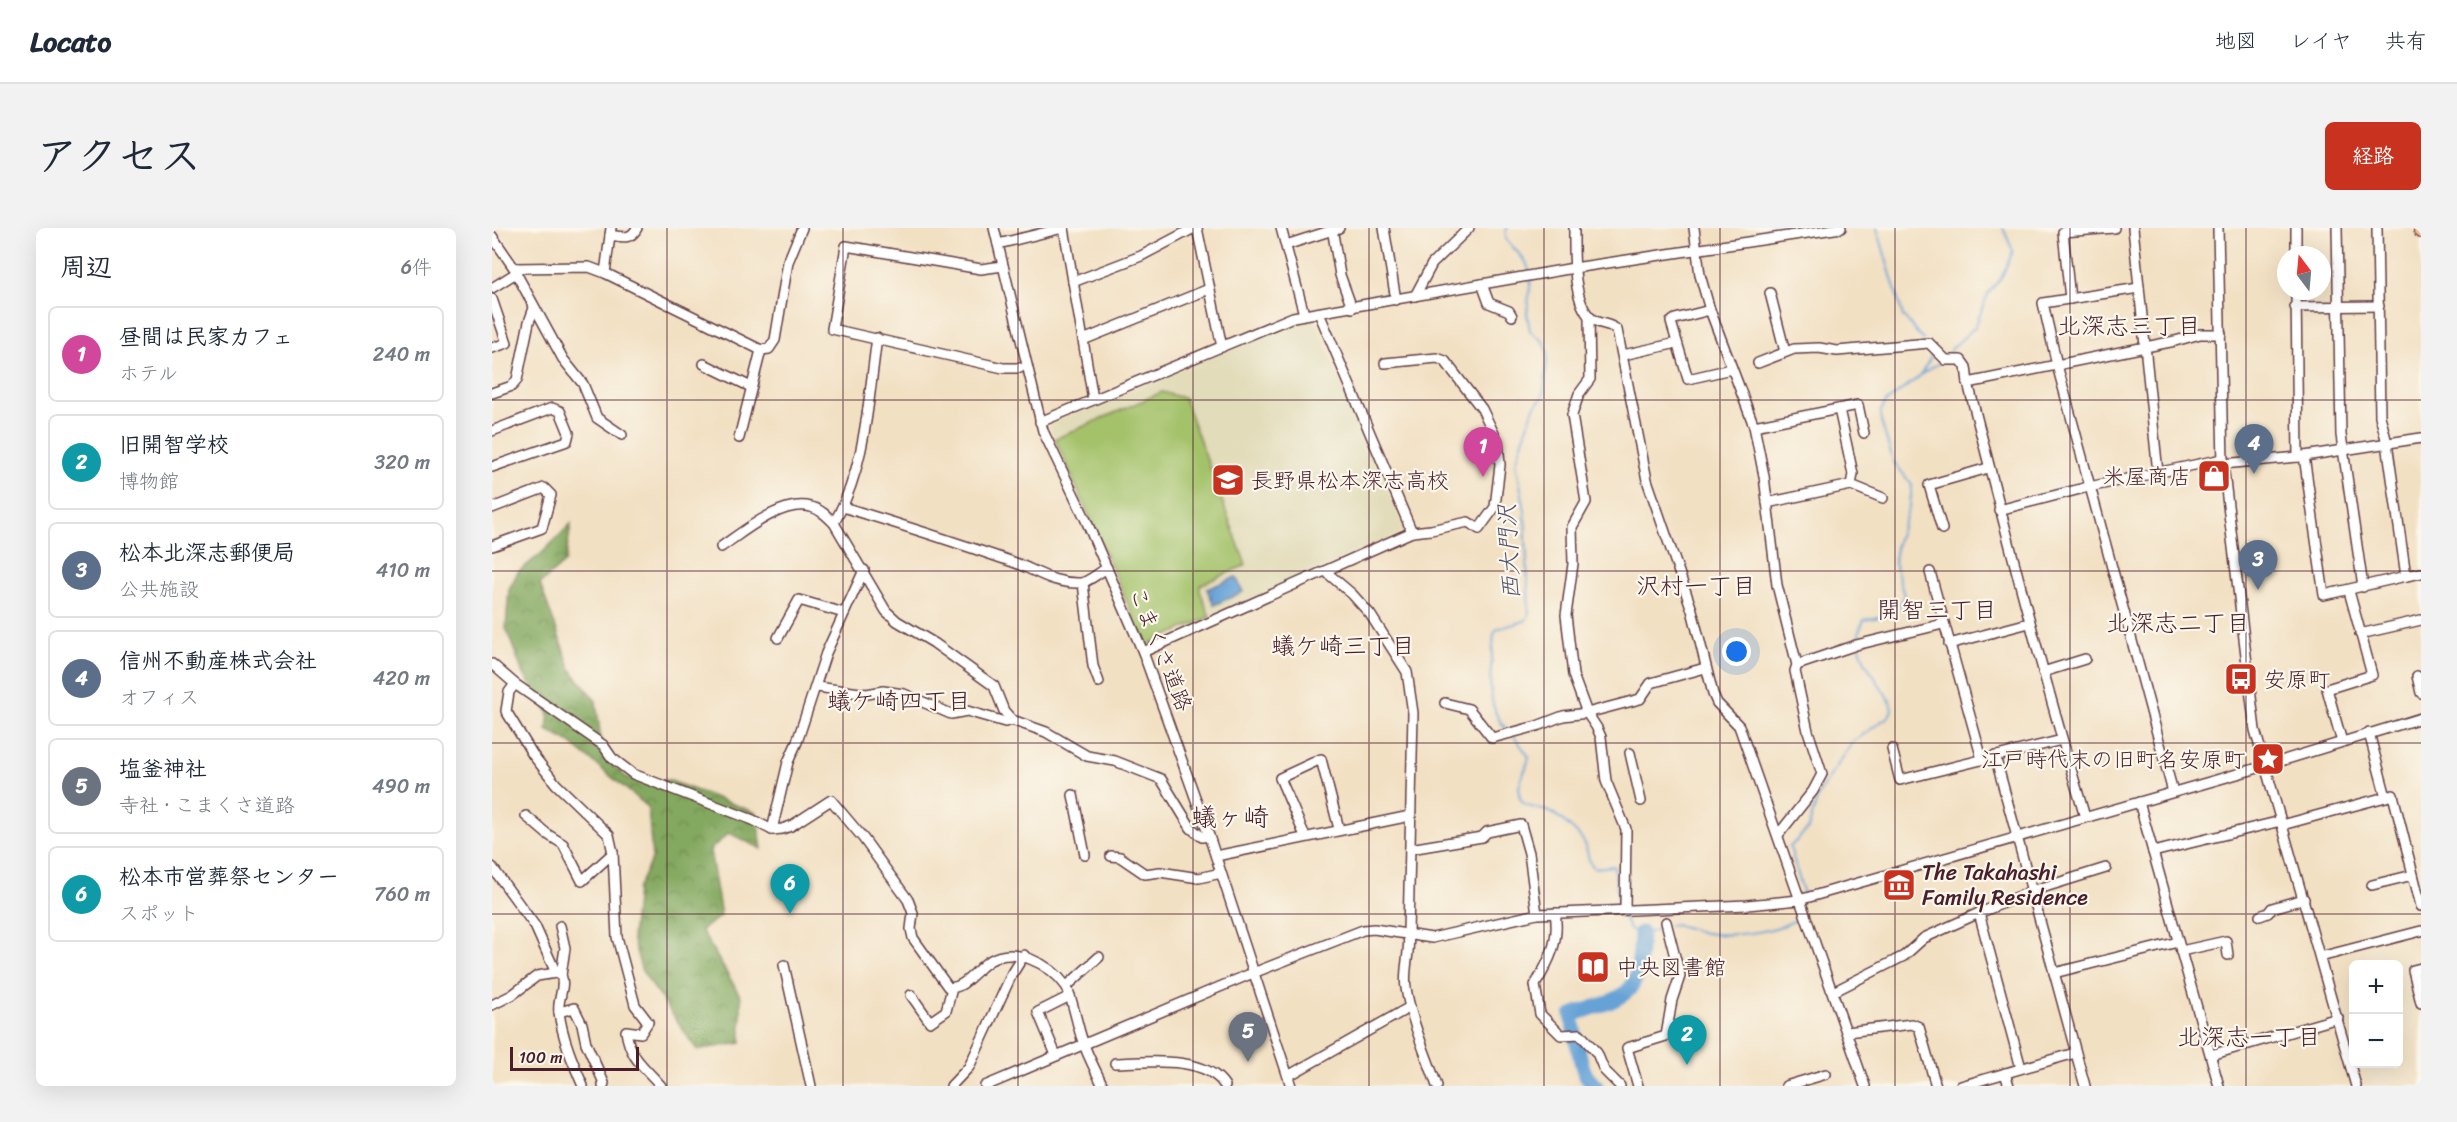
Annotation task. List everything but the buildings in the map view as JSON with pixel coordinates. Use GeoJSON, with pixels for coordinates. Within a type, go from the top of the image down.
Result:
{"type":"FeatureCollection","features":[{"type":"Feature","properties":{"kind":"street"},"geometry":{"type":"LineString","coordinates":[[605,273],[610,232],[628,237],[633,235],[637,228]]}},
{"type":"Feature","properties":{"kind":"street"},"geometry":{"type":"LineString","coordinates":[[492,288],[516,270],[589,267],[761,350],[769,349],[775,340],[788,262],[802,228]]}},
{"type":"Feature","properties":{"kind":"street","name":"こまくさ道路"},"geometry":{"type":"LineString","coordinates":[[994,228],[1040,422],[1143,652],[1216,855],[1289,1083]]}},
{"type":"Feature","properties":{"kind":"street"},"geometry":{"type":"LineString","coordinates":[[998,244],[1064,228],[1093,399]]}},
{"type":"Feature","properties":{"kind":"street"},"geometry":{"type":"LineString","coordinates":[[1073,282],[1141,256],[1195,228],[1222,347]]}},
{"type":"Feature","properties":{"kind":"street"},"geometry":{"type":"LineString","coordinates":[[1281,228],[1304,314]]}},
{"type":"Feature","properties":{"kind":"street"},"geometry":{"type":"LineString","coordinates":[[1286,246],[1334,228],[1340,274],[1352,308]]}},
{"type":"Feature","properties":{"kind":"street"},"geometry":{"type":"LineString","coordinates":[[1384,228],[1396,300]]}},
{"type":"Feature","properties":{"kind":"street"},"geometry":{"type":"LineString","coordinates":[[1574,228],[1574,268],[1583,309],[1595,322],[1612,325],[1617,330],[1647,480],[1692,610],[1705,668],[1717,703],[1739,726],[1803,899],[1804,914],[1865,1086]]}},
{"type":"Feature","properties":{"kind":"street"},"geometry":{"type":"LineString","coordinates":[[1694,228],[1700,275],[1710,310],[1754,426],[1764,476],[1777,585],[1797,665],[1795,671],[1808,731],[1822,774],[1814,791],[1778,835]]}},
{"type":"Feature","properties":{"kind":"street"},"geometry":{"type":"LineString","coordinates":[[1758,239],[1761,228]]}},
{"type":"Feature","properties":{"kind":"street"},"geometry":{"type":"LineString","coordinates":[[1040,422],[1304,314],[1352,308],[1574,268],[1841,228]]}},
{"type":"Feature","properties":{"kind":"street"},"geometry":{"type":"LineString","coordinates":[[2070,299],[2062,232],[2114,228]]}},
{"type":"Feature","properties":{"kind":"street"},"geometry":{"type":"LineString","coordinates":[[2133,228],[2158,474]]}},
{"type":"Feature","properties":{"kind":"street"},"geometry":{"type":"LineString","coordinates":[[2218,228],[2223,462],[2250,701],[2264,766],[2356,1086]]}},
{"type":"Feature","properties":{"kind":"street"},"geometry":{"type":"LineString","coordinates":[[2296,228],[2296,246]]}},
{"type":"Feature","properties":{"kind":"street"},"geometry":{"type":"LineString","coordinates":[[2337,228],[2341,435],[2363,587]]}},
{"type":"Feature","properties":{"kind":"street"},"geometry":{"type":"LineString","coordinates":[[2377,228],[2380,416],[2387,443],[2406,576]]}},
{"type":"Feature","properties":{"kind":"street"},"geometry":{"type":"LineString","coordinates":[[1415,296],[1432,264],[1463,230]]}},
{"type":"Feature","properties":{"kind":"street"},"geometry":{"type":"LineString","coordinates":[[492,236],[516,270],[534,308],[563,359],[583,384],[597,418],[622,435]]}},
{"type":"Feature","properties":{"kind":"street"},"geometry":{"type":"LineString","coordinates":[[1003,266],[981,269],[846,246],[832,329],[1003,368],[1020,368]]}},
{"type":"Feature","properties":{"kind":"street"},"geometry":{"type":"LineString","coordinates":[[1482,284],[1489,303],[1509,311],[1512,316]]}},
{"type":"Feature","properties":{"kind":"street"},"geometry":{"type":"LineString","coordinates":[[2139,288],[2043,303],[2057,365],[2173,792]]}},
{"type":"Feature","properties":{"kind":"street"},"geometry":{"type":"LineString","coordinates":[[1083,340],[1209,289]]}},
{"type":"Feature","properties":{"kind":"street"},"geometry":{"type":"LineString","coordinates":[[1770,293],[1785,352]]}},
{"type":"Feature","properties":{"kind":"street"},"geometry":{"type":"LineString","coordinates":[[492,298],[507,343],[492,348]]}},
{"type":"Feature","properties":{"kind":"street"},"geometry":{"type":"LineString","coordinates":[[2295,300],[2301,456],[2324,594],[2349,591],[2421,573]]}},
{"type":"Feature","properties":{"kind":"street"},"geometry":{"type":"LineString","coordinates":[[2295,307],[2379,306]]}},
{"type":"Feature","properties":{"kind":"street"},"geometry":{"type":"LineString","coordinates":[[492,393],[512,386],[517,380],[534,308]]}},
{"type":"Feature","properties":{"kind":"street"},"geometry":{"type":"LineString","coordinates":[[1710,310],[1671,322],[1688,379],[1731,369]]}},
{"type":"Feature","properties":{"kind":"street"},"geometry":{"type":"LineString","coordinates":[[1320,313],[1412,531]]}},
{"type":"Feature","properties":{"kind":"street"},"geometry":{"type":"LineString","coordinates":[[1589,317],[1590,379],[1578,394],[1572,415],[1586,502],[1572,527],[1573,564],[1566,615],[1573,675],[1587,713],[1601,737],[1606,781],[1626,829],[1622,909]]}},
{"type":"Feature","properties":{"kind":"street"},"geometry":{"type":"LineString","coordinates":[[1968,383],[2200,334],[2221,334]]}},
{"type":"Feature","properties":{"kind":"street"},"geometry":{"type":"LineString","coordinates":[[834,523],[843,507],[861,456],[877,339]]}},
{"type":"Feature","properties":{"kind":"street"},"geometry":{"type":"LineString","coordinates":[[1623,355],[1677,343]]}},
{"type":"Feature","properties":{"kind":"street"},"geometry":{"type":"LineString","coordinates":[[1758,363],[1794,349],[1819,348],[1837,351],[1929,343],[1946,360],[1961,360],[1965,367],[1988,468],[2029,623],[2085,818]]}},
{"type":"Feature","properties":{"kind":"street"},"geometry":{"type":"LineString","coordinates":[[739,438],[761,350]]}},
{"type":"Feature","properties":{"kind":"street"},"geometry":{"type":"LineString","coordinates":[[1143,652],[1412,531],[1431,530],[1467,522],[1479,529],[1495,507],[1500,465],[1498,442],[1482,409],[1445,361],[1437,358],[1385,363]]}},
{"type":"Feature","properties":{"kind":"street"},"geometry":{"type":"LineString","coordinates":[[704,364],[751,387]]}},
{"type":"Feature","properties":{"kind":"street"},"geometry":{"type":"LineString","coordinates":[[1754,426],[1858,405],[1864,433]]}},
{"type":"Feature","properties":{"kind":"street"},"geometry":{"type":"LineString","coordinates":[[492,431],[552,408],[560,411],[569,433],[567,441],[492,467]]}},
{"type":"Feature","properties":{"kind":"street"},"geometry":{"type":"LineString","coordinates":[[1839,409],[1853,474],[1851,484]]}},
{"type":"Feature","properties":{"kind":"street"},"geometry":{"type":"LineString","coordinates":[[1999,510],[2090,488],[2223,462],[2301,456],[2421,438]]}},
{"type":"Feature","properties":{"kind":"street"},"geometry":{"type":"LineString","coordinates":[[1942,529],[1929,485],[1988,468]]}},
{"type":"Feature","properties":{"kind":"street"},"geometry":{"type":"LineString","coordinates":[[1767,503],[1851,484],[1882,498]]}},
{"type":"Feature","properties":{"kind":"street"},"geometry":{"type":"LineString","coordinates":[[492,508],[544,488],[550,495],[542,528],[492,546]]}},
{"type":"Feature","properties":{"kind":"street"},"geometry":{"type":"LineString","coordinates":[[721,547],[755,524],[792,507],[809,506],[822,512],[834,523],[864,570],[886,611],[897,621],[934,643],[994,686],[1004,711],[1012,720],[1046,732],[1087,756],[1115,761],[1161,779],[1191,828],[1202,837],[1209,836]]}},
{"type":"Feature","properties":{"kind":"street"},"geometry":{"type":"LineString","coordinates":[[843,507],[953,540],[1026,566],[1041,576],[1060,581],[1083,583],[1107,568]]}},
{"type":"Feature","properties":{"kind":"street"},"geometry":{"type":"LineString","coordinates":[[772,830],[788,762],[817,687],[826,653],[864,570]]}},
{"type":"Feature","properties":{"kind":"street"},"geometry":{"type":"LineString","coordinates":[[1325,571],[1352,594],[1370,614],[1407,672],[1413,713],[1408,933],[1410,942],[1406,985],[1410,1007],[1437,1086]]}},
{"type":"Feature","properties":{"kind":"street"},"geometry":{"type":"LineString","coordinates":[[1930,572],[1982,759]]}},
{"type":"Feature","properties":{"kind":"street"},"geometry":{"type":"LineString","coordinates":[[1083,583],[1094,666],[1099,682]]}},
{"type":"Feature","properties":{"kind":"street"},"geometry":{"type":"LineString","coordinates":[[2342,742],[2327,689],[2372,675],[2349,591]]}},
{"type":"Feature","properties":{"kind":"street"},"geometry":{"type":"LineString","coordinates":[[778,638],[799,600],[844,613]]}},
{"type":"Feature","properties":{"kind":"street"},"geometry":{"type":"LineString","coordinates":[[2360,634],[2421,620]]}},
{"type":"Feature","properties":{"kind":"street"},"geometry":{"type":"LineString","coordinates":[[1949,644],[2029,623]]}},
{"type":"Feature","properties":{"kind":"street"},"geometry":{"type":"LineString","coordinates":[[1797,665],[1860,644],[1943,624]]}},
{"type":"Feature","properties":{"kind":"street"},"geometry":{"type":"LineString","coordinates":[[2043,672],[2085,659]]}},
{"type":"Feature","properties":{"kind":"street"},"geometry":{"type":"LineString","coordinates":[[492,664],[515,684],[603,745],[612,758],[633,774],[753,820],[772,830],[791,826],[831,800],[908,900],[913,913],[911,929],[913,938],[948,987],[959,986],[990,960],[1009,954],[1024,955],[1053,973],[1067,986],[1084,1043],[1103,1086]]}},
{"type":"Feature","properties":{"kind":"street"},"geometry":{"type":"LineString","coordinates":[[1445,703],[1469,709],[1492,738],[1537,726],[1563,716],[1587,713],[1640,699],[1651,683],[1705,668]]}},
{"type":"Feature","properties":{"kind":"street"},"geometry":{"type":"LineString","coordinates":[[2417,676],[2421,693]]}},
{"type":"Feature","properties":{"kind":"street"},"geometry":{"type":"LineString","coordinates":[[515,684],[509,692],[506,711],[533,755],[556,784],[606,832],[613,853],[617,937],[635,1005],[648,1022],[641,1032],[626,1031],[632,1053],[661,1086]]}},
{"type":"Feature","properties":{"kind":"street"},"geometry":{"type":"LineString","coordinates":[[817,687],[867,694],[883,691],[904,694],[951,714],[968,711],[1005,722],[1012,720]]}},
{"type":"Feature","properties":{"kind":"street"},"geometry":{"type":"LineString","coordinates":[[985,1086],[1084,1043],[1363,930],[1374,929],[1432,938],[1537,914],[1747,905],[1803,899],[2264,766],[2421,718]]}},
{"type":"Feature","properties":{"kind":"street"},"geometry":{"type":"LineString","coordinates":[[2369,733],[2386,797]]}},
{"type":"Feature","properties":{"kind":"street"},"geometry":{"type":"LineString","coordinates":[[1892,749],[1900,780],[2062,740]]}},
{"type":"Feature","properties":{"kind":"street"},"geometry":{"type":"LineString","coordinates":[[1630,753],[1641,801]]}},
{"type":"Feature","properties":{"kind":"street"},"geometry":{"type":"LineString","coordinates":[[1995,756],[2085,1086]]}},
{"type":"Feature","properties":{"kind":"street"},"geometry":{"type":"LineString","coordinates":[[1305,836],[1280,778],[1321,759],[1339,829]]}},
{"type":"Feature","properties":{"kind":"street"},"geometry":{"type":"LineString","coordinates":[[1073,795],[1085,855]]}},
{"type":"Feature","properties":{"kind":"street"},"geometry":{"type":"LineString","coordinates":[[2153,852],[2393,795],[2421,906]]}},
{"type":"Feature","properties":{"kind":"street"},"geometry":{"type":"LineString","coordinates":[[2139,802],[2219,1086]]}},
{"type":"Feature","properties":{"kind":"street"},"geometry":{"type":"LineString","coordinates":[[526,816],[563,844],[582,881],[613,853]]}},
{"type":"Feature","properties":{"kind":"street"},"geometry":{"type":"LineString","coordinates":[[1216,855],[1410,816]]}},
{"type":"Feature","properties":{"kind":"street"},"geometry":{"type":"LineString","coordinates":[[1410,849],[1482,837],[1487,832],[1521,825],[1529,853],[1537,914]]}},
{"type":"Feature","properties":{"kind":"street"},"geometry":{"type":"LineString","coordinates":[[1111,856],[1120,857],[1145,874],[1160,872],[1199,878],[1221,873]]}},
{"type":"Feature","properties":{"kind":"street"},"geometry":{"type":"LineString","coordinates":[[492,867],[535,926],[564,982],[558,999],[559,1012],[565,1038],[582,1085],[571,1086]]}},
{"type":"Feature","properties":{"kind":"street"},"geometry":{"type":"LineString","coordinates":[[1833,992],[1904,956],[1924,938],[1979,913],[2032,891],[2106,868]]}},
{"type":"Feature","properties":{"kind":"street"},"geometry":{"type":"LineString","coordinates":[[2372,885],[2413,875]]}},
{"type":"Feature","properties":{"kind":"street"},"geometry":{"type":"LineString","coordinates":[[2260,915],[2268,913],[2272,908],[2304,899]]}},
{"type":"Feature","properties":{"kind":"street"},"geometry":{"type":"LineString","coordinates":[[1555,913],[1558,927],[1555,944],[1549,962],[1535,985],[1540,1014],[1561,1035],[1580,1034],[1597,1053],[1604,1070],[1620,1086]]}},
{"type":"Feature","properties":{"kind":"street"},"geometry":{"type":"LineString","coordinates":[[1979,913],[2021,1068]]}},
{"type":"Feature","properties":{"kind":"street"},"geometry":{"type":"LineString","coordinates":[[1638,1086],[1628,1048],[1666,1036],[1672,1000],[1680,976],[1666,925]]}},
{"type":"Feature","properties":{"kind":"street"},"geometry":{"type":"LineString","coordinates":[[559,974],[565,948],[560,926]]}},
{"type":"Feature","properties":{"kind":"street"},"geometry":{"type":"LineString","coordinates":[[2320,957],[2421,931]]}},
{"type":"Feature","properties":{"kind":"street"},"geometry":{"type":"LineString","coordinates":[[2054,973],[2180,947],[2226,941],[2228,955]]}},
{"type":"Feature","properties":{"kind":"street"},"geometry":{"type":"LineString","coordinates":[[951,1086],[969,1066],[1011,976],[1024,955]]}},
{"type":"Feature","properties":{"kind":"street"},"geometry":{"type":"LineString","coordinates":[[1067,986],[1099,957]]}},
{"type":"Feature","properties":{"kind":"street"},"geometry":{"type":"LineString","coordinates":[[784,965],[811,1086]]}},
{"type":"Feature","properties":{"kind":"street"},"geometry":{"type":"LineString","coordinates":[[2421,968],[2413,970],[2421,1003]]}},
{"type":"Feature","properties":{"kind":"street"},"geometry":{"type":"LineString","coordinates":[[492,1005],[512,995],[537,976],[559,974]]}},
{"type":"Feature","properties":{"kind":"street"},"geometry":{"type":"LineString","coordinates":[[912,995],[930,1022],[946,1011],[952,988]]}},
{"type":"Feature","properties":{"kind":"street"},"geometry":{"type":"LineString","coordinates":[[1056,1055],[1038,1012],[1070,996]]}},
{"type":"Feature","properties":{"kind":"street"},"geometry":{"type":"LineString","coordinates":[[1289,1083],[1410,1007]]}},
{"type":"Feature","properties":{"kind":"street"},"geometry":{"type":"LineString","coordinates":[[559,1012],[574,1008],[582,1024],[586,1043],[604,1083],[603,1086]]}},
{"type":"Feature","properties":{"kind":"street"},"geometry":{"type":"LineString","coordinates":[[2211,1055],[2338,1018]]}},
{"type":"Feature","properties":{"kind":"street"},"geometry":{"type":"LineString","coordinates":[[1847,1032],[1912,1024],[1919,1027],[1936,1086]]}},
{"type":"Feature","properties":{"kind":"street"},"geometry":{"type":"LineString","coordinates":[[1961,1086],[2075,1053]]}},
{"type":"Feature","properties":{"kind":"street"},"geometry":{"type":"LineString","coordinates":[[1115,1063],[1144,1062],[1202,1067],[1219,1077],[1225,1086]]}},
{"type":"Feature","properties":{"kind":"street"},"geometry":{"type":"LineString","coordinates":[[2006,1073],[2009,1086]]}},
{"type":"Feature","properties":{"kind":"street"},"geometry":{"type":"LineString","coordinates":[[1786,1086],[1826,1074]]}},
{"type":"Feature","properties":{"kind":"shaded area","name":"長野県松本深志高校"},"geometry":{"type":"Polygon","coordinates":[[[1311,318],[1315,320],[1403,527],[1401,533],[1146,645],[1050,427],[1052,423],[1295,322],[1311,318]]]}},
{"type":"Feature","properties":{"kind":"green space"},"geometry":{"type":"Polygon","coordinates":[[[1162,392],[1184,398],[1246,565],[1200,585],[1210,617],[1146,645],[1055,439],[1162,392]]]}},
{"type":"Feature","properties":{"kind":"green space"},"geometry":{"type":"Polygon","coordinates":[[[571,524],[565,562],[540,584],[571,670],[596,701],[603,757],[626,777],[646,784],[668,780],[757,813],[762,849],[729,833],[710,850],[721,916],[701,930],[741,997],[741,1043],[697,1050],[642,971],[632,938],[637,890],[652,858],[648,807],[569,742],[547,730],[549,714],[522,671],[506,628],[509,589],[518,572],[542,553],[571,524]]]}},
{"type":"Feature","properties":{"kind":"water"},"geometry":{"type":"Polygon","coordinates":[[[1236,577],[1243,592],[1214,605],[1207,589],[1236,577]]]}},
{"type":"Feature","properties":{"kind":"waterway","name":"西大門沢"},"geometry":{"type":"LineString","coordinates":[[1508,228],[1506,239],[1526,262],[1530,273]]}},
{"type":"Feature","properties":{"kind":"waterway"},"geometry":{"type":"LineString","coordinates":[[1877,228],[1903,316],[1923,340]]}},
{"type":"Feature","properties":{"kind":"waterway"},"geometry":{"type":"LineString","coordinates":[[1946,357],[1953,347],[1975,327],[1988,294],[2002,276],[2013,251],[2003,228]]}},
{"type":"Feature","properties":{"kind":"waterway","name":"西大門沢"},"geometry":{"type":"LineString","coordinates":[[1507,730],[1499,720],[1491,697],[1494,634],[1497,629],[1525,621],[1529,615],[1525,511],[1516,462],[1534,407],[1543,397],[1548,353],[1544,342],[1530,331],[1527,313],[1531,278]]}},
{"type":"Feature","properties":{"kind":"waterway"},"geometry":{"type":"LineString","coordinates":[[1860,641],[1859,631],[1864,620],[1894,614],[1904,596],[1894,560],[1897,542],[1910,505],[1912,485],[1893,461],[1881,421],[1881,411],[1885,403],[1920,376],[1932,355],[1928,347]]}},
{"type":"Feature","properties":{"kind":"waterway"},"geometry":{"type":"LineString","coordinates":[[1922,374],[1942,361]]}},
{"type":"Feature","properties":{"kind":"waterway"},"geometry":{"type":"LineString","coordinates":[[1804,895],[1790,847],[1808,829],[1819,793],[1853,742],[1889,716],[1892,710],[1890,701],[1865,662],[1860,647]]}},
{"type":"Feature","properties":{"kind":"waterway","name":"西大門沢"},"geometry":{"type":"LineString","coordinates":[[1514,736],[1529,757],[1520,783],[1520,798],[1526,805],[1553,813],[1575,831],[1586,845],[1592,866],[1595,868],[1614,866],[1619,907]]}},
{"type":"Feature","properties":{"kind":"waterway","name":"西大門沢"},"geometry":{"type":"LineString","coordinates":[[1621,912],[1630,930],[1648,933],[1663,927]]}},
{"type":"Feature","properties":{"kind":"waterway"},"geometry":{"type":"LineString","coordinates":[[1668,926],[1683,926],[1706,933],[1742,934],[1768,930],[1802,916]]}},
{"type":"Feature","properties":{"kind":"waterway"},"geometry":{"type":"LineString","coordinates":[[1596,1086],[1583,1069],[1572,1015],[1617,999],[1631,987],[1638,969],[1641,933]]}},
{"type":"Feature","properties":{"kind":"place","name":"信州不動産株式会社"},"geometry":{"type":"Point","coordinates":[2254,474]}},
{"type":"Feature","properties":{"kind":"place","name":"米屋商店"},"geometry":{"type":"Point","coordinates":[2214,476]}},
{"type":"Feature","properties":{"kind":"place","name":"昼間は民家カフェ"},"geometry":{"type":"Point","coordinates":[1483,477]}},
{"type":"Feature","properties":{"kind":"place","name":"長野県松本深志高校"},"geometry":{"type":"Point","coordinates":[1228,480]}},
{"type":"Feature","properties":{"kind":"place","name":"松本北深志郵便局"},"geometry":{"type":"Point","coordinates":[2258,590]}},
{"type":"Feature","properties":{"kind":"place","name":"安原町"},"geometry":{"type":"Point","coordinates":[2241,679]}},
{"type":"Feature","properties":{"kind":"place","name":"江戸時代末の旧町名安原町"},"geometry":{"type":"Point","coordinates":[2268,759]}},
{"type":"Feature","properties":{"kind":"place","name":"The Takahashi Family Residence"},"geometry":{"type":"Point","coordinates":[1899,885]}},
{"type":"Feature","properties":{"kind":"place","name":"松本市営葬祭センター"},"geometry":{"type":"Point","coordinates":[790,914]}},
{"type":"Feature","properties":{"kind":"place","name":"中央図書館"},"geometry":{"type":"Point","coordinates":[1593,967]}},
{"type":"Feature","properties":{"kind":"place","name":"塩釜神社"},"geometry":{"type":"Point","coordinates":[1248,1062]}},
{"type":"Feature","properties":{"kind":"place","name":"旧開智学校"},"geometry":{"type":"Point","coordinates":[1687,1065]}},
{"type":"Feature","properties":{"kind":"district","name":"北深志三丁目"},"geometry":{"type":"Point","coordinates":[2129,326]}},
{"type":"Feature","properties":{"kind":"district","name":"沢村一丁目"},"geometry":{"type":"Point","coordinates":[1696,586]}},
{"type":"Feature","properties":{"kind":"district","name":"開智三丁目"},"geometry":{"type":"Point","coordinates":[1937,610]}},
{"type":"Feature","properties":{"kind":"district","name":"北深志二丁目"},"geometry":{"type":"Point","coordinates":[2178,623]}},
{"type":"Feature","properties":{"kind":"district","name":"蟻ケ崎三丁目"},"geometry":{"type":"Point","coordinates":[1343,646]}},
{"type":"Feature","properties":{"kind":"district","name":"蟻ケ崎四丁目"},"geometry":{"type":"Point","coordinates":[899,701]}},
{"type":"Feature","properties":{"kind":"district","name":"蟻ヶ崎"},"geometry":{"type":"Point","coordinates":[1230,817]}},
{"type":"Feature","properties":{"kind":"district","name":"北深志一丁目"},"geometry":{"type":"Point","coordinates":[2249,1037]}}]}
